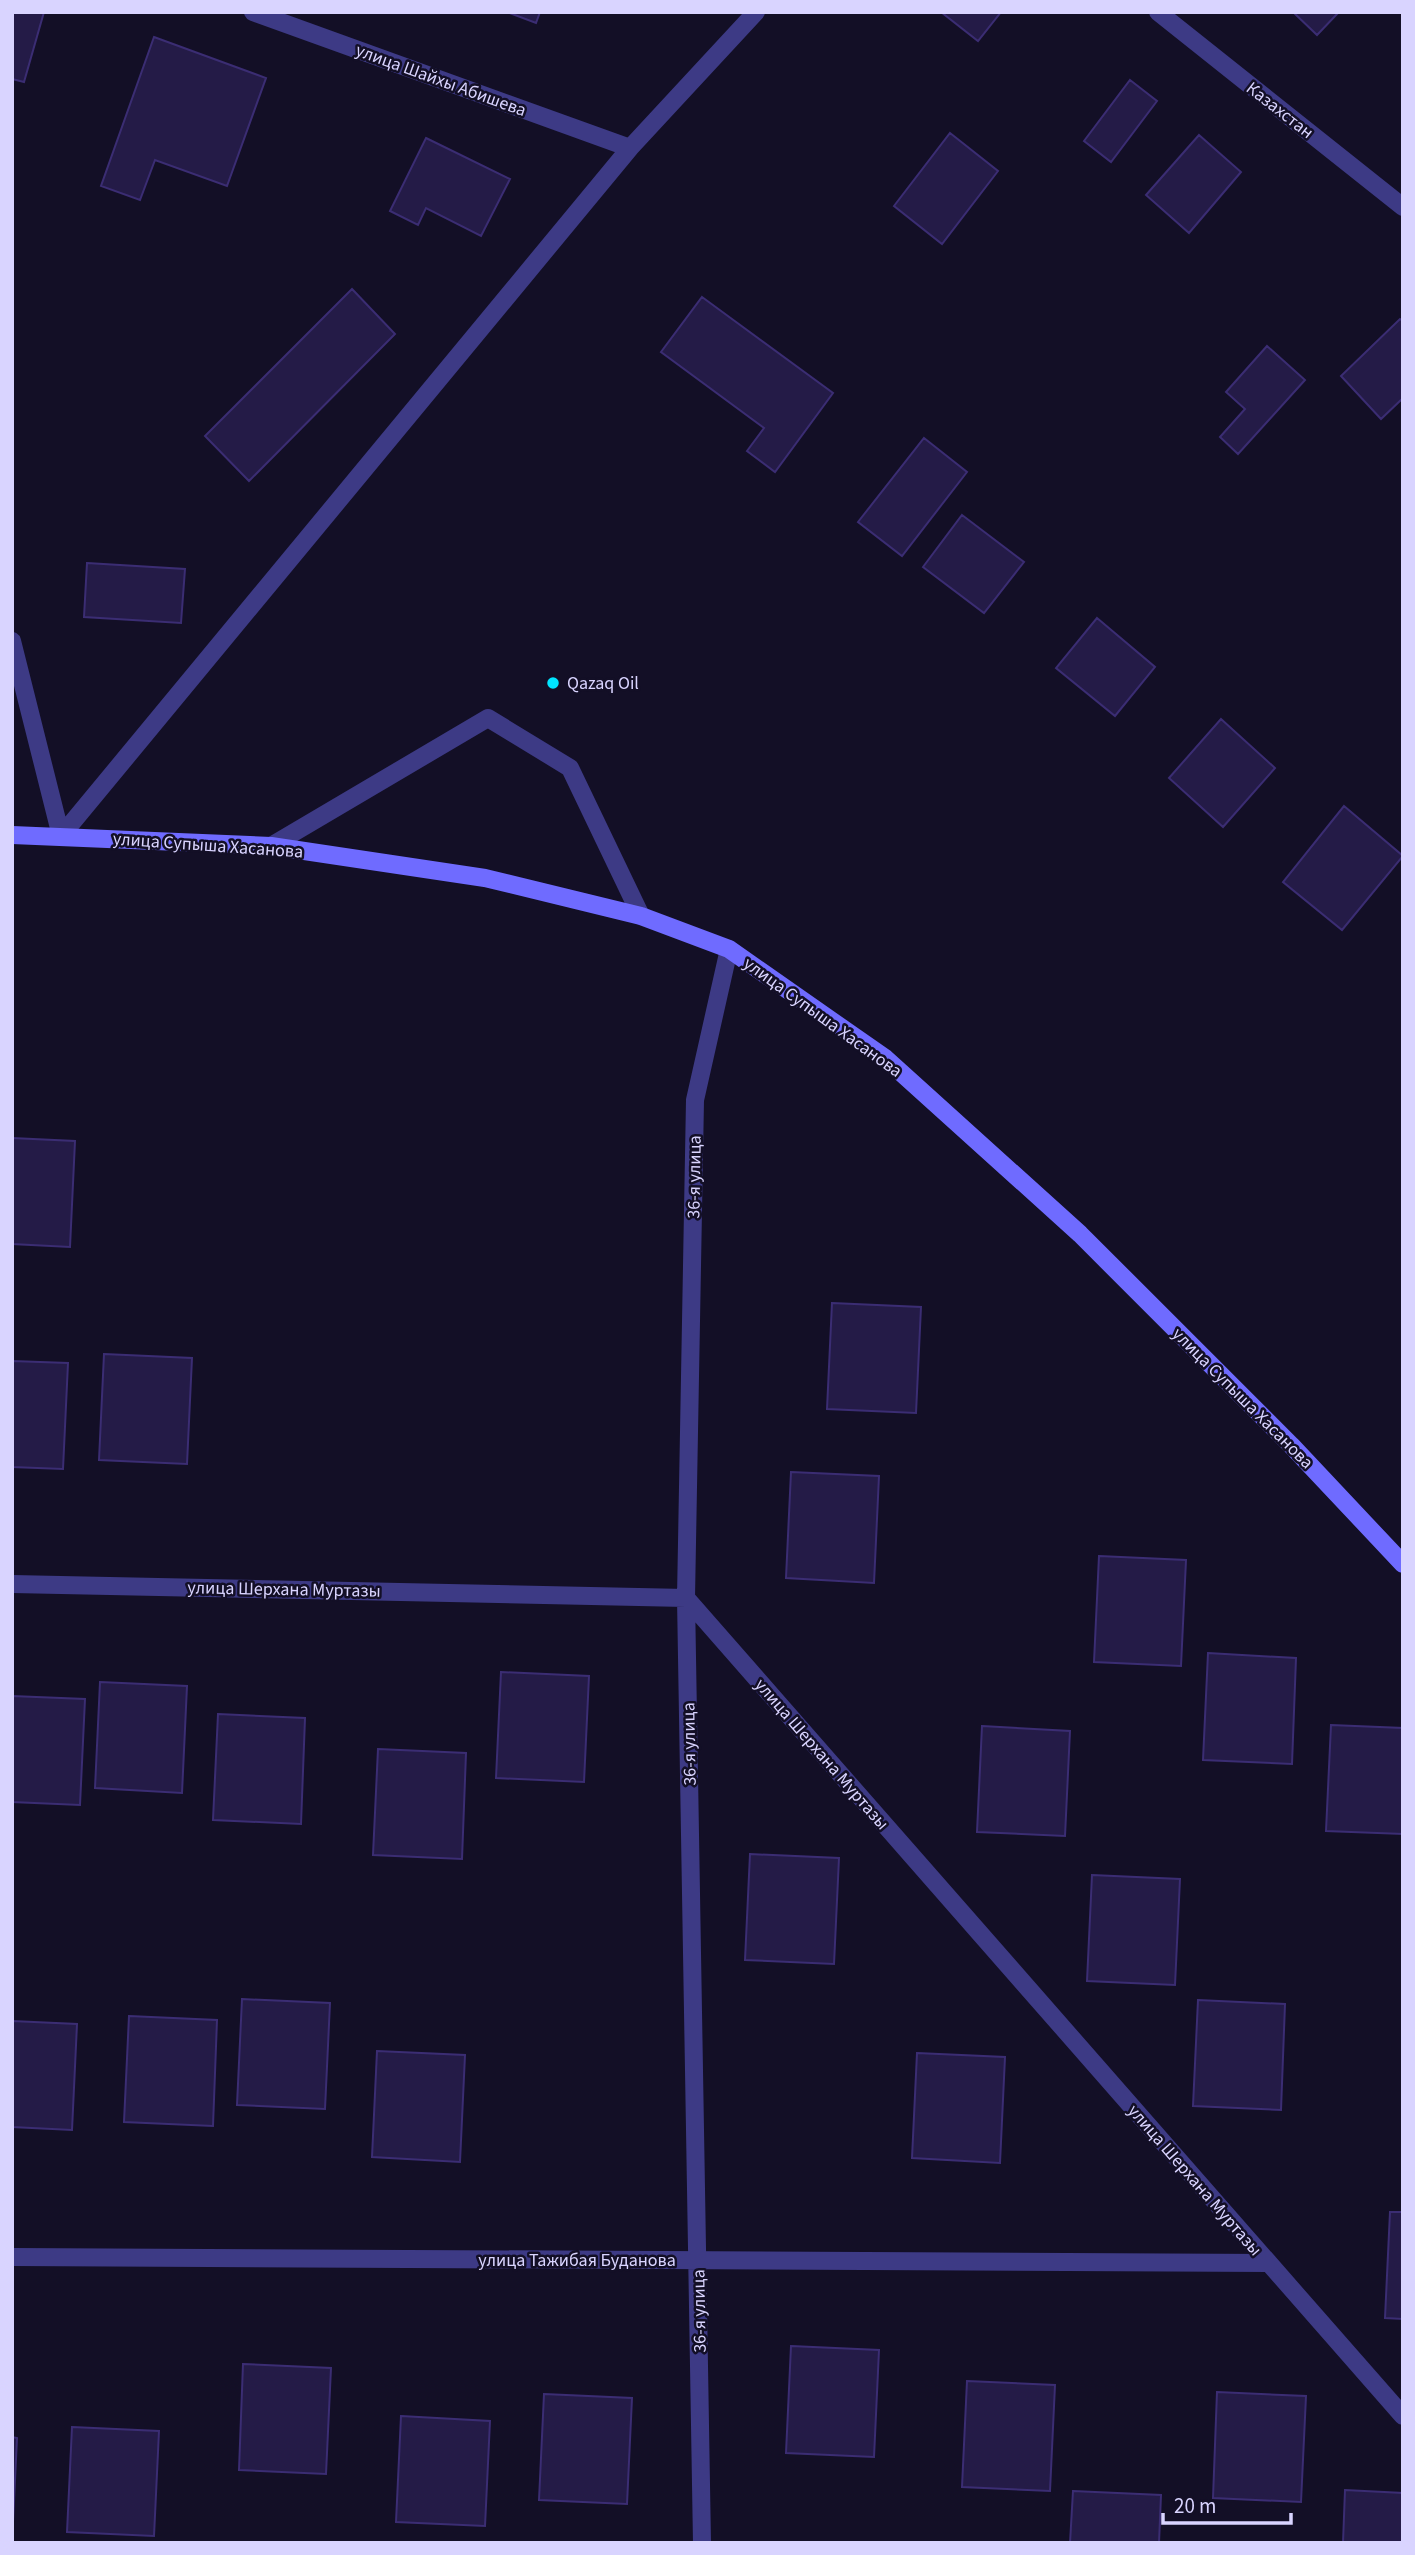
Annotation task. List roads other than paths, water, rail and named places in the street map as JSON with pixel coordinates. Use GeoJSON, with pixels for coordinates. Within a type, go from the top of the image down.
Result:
{"type":"FeatureCollection","features":[{"type":"Feature","properties":{"kind":"street","name":"улица Шайхы Абишева"},"geometry":{"type":"LineString","coordinates":[[253,12],[629,148]]}},
{"type":"Feature","properties":{"kind":"street"},"geometry":{"type":"LineString","coordinates":[[61,836],[629,148],[755,12]]}},
{"type":"Feature","properties":{"kind":"street","name":"Казахстан"},"geometry":{"type":"LineString","coordinates":[[1158,12],[1403,207]]}},
{"type":"Feature","properties":{"kind":"street"},"geometry":{"type":"LineString","coordinates":[[12,641],[61,836]]}},
{"type":"Feature","properties":{"kind":"street"},"geometry":{"type":"LineString","coordinates":[[271,846],[488,718],[570,768],[641,916]]}},
{"type":"Feature","properties":{"kind":"street","name":"улица Супыша Хасанова"},"geometry":{"type":"LineString","coordinates":[[12,835],[271,846],[485,878],[641,916],[729,949],[885,1058],[1080,1234],[1291,1445],[1403,1564]]}},
{"type":"Feature","properties":{"kind":"street","name":"36-я улица"},"geometry":{"type":"LineString","coordinates":[[702,2543],[686,1598],[695,1100],[729,949]]}},
{"type":"Feature","properties":{"kind":"street","name":"улица Шерхана Муртазы"},"geometry":{"type":"LineString","coordinates":[[12,1584],[686,1598],[1403,2416]]}},
{"type":"Feature","properties":{"kind":"street","name":"улица Тажибая Буданова"},"geometry":{"type":"LineString","coordinates":[[12,2256],[1268,2263]]}},
{"type":"Feature","properties":{"kind":"place","name":"Qazaq Oil"},"geometry":{"type":"Point","coordinates":[553,683]}}]}
